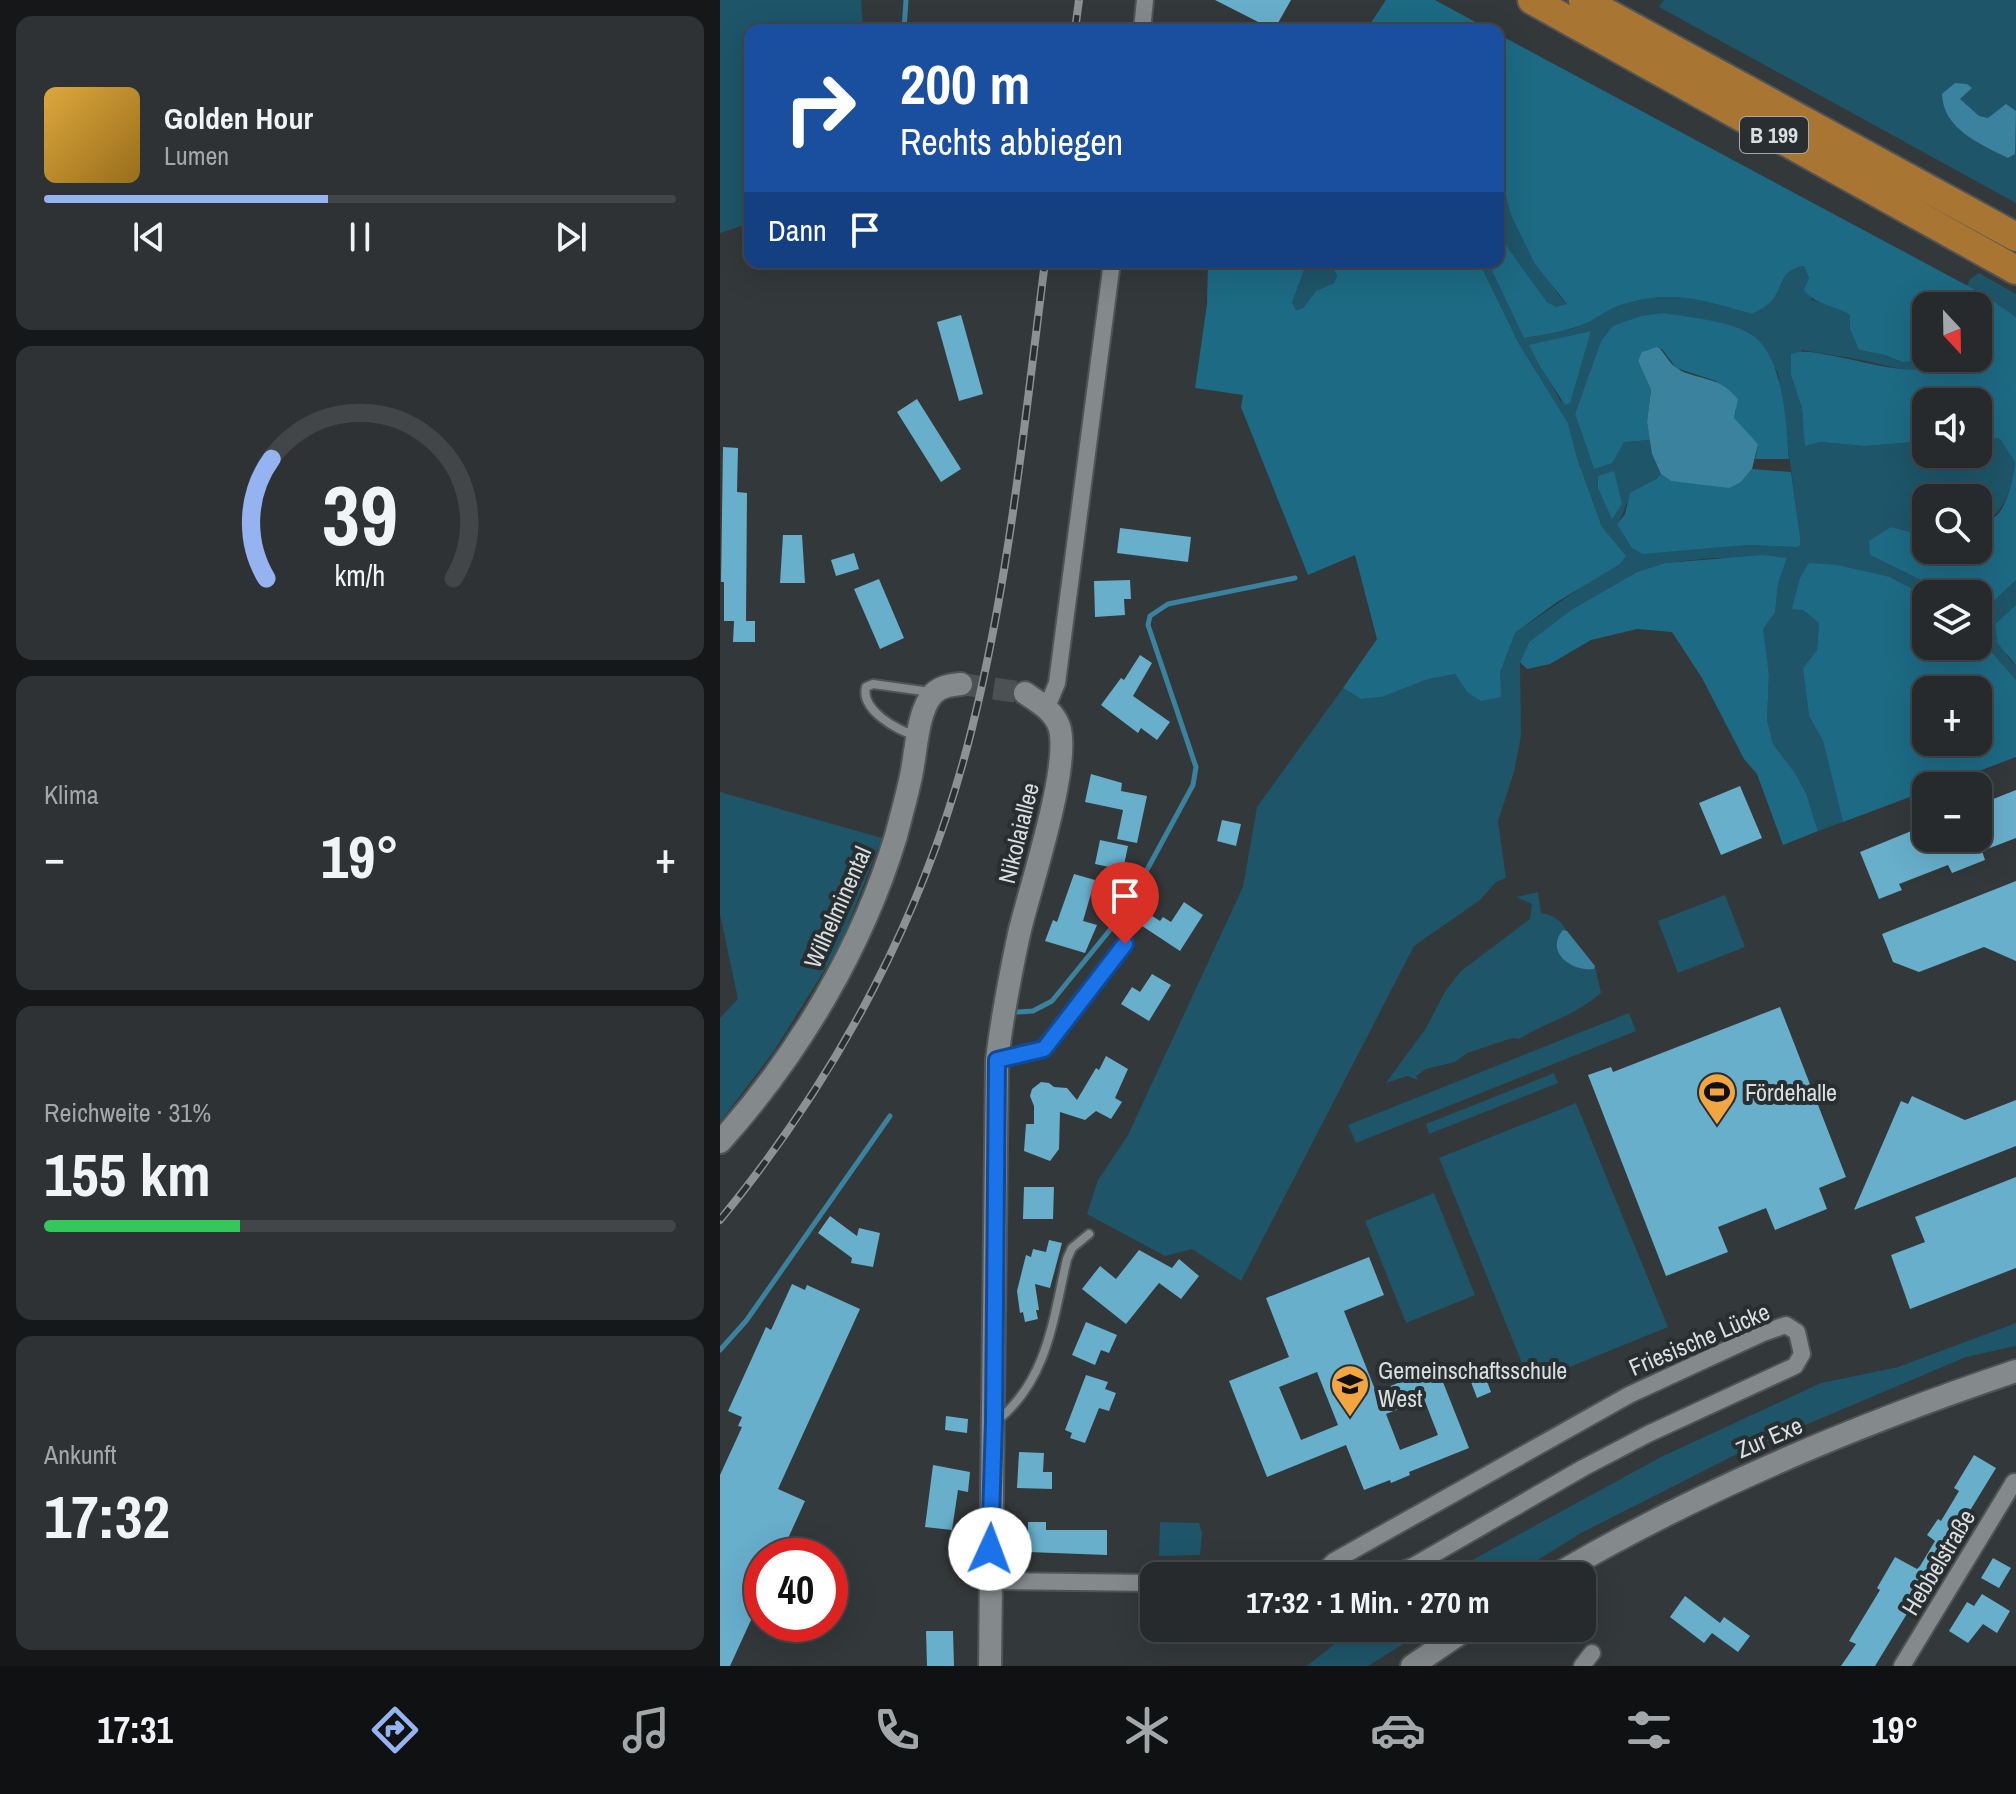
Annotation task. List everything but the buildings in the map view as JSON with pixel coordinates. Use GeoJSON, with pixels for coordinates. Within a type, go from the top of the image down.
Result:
{"type":"FeatureCollection","features":[{"type":"Feature","properties":{"kind":"highway","name":"B 199"},"geometry":{"type":"LineString","coordinates":[[1532,0],[2016,270]]}},
{"type":"Feature","properties":{"kind":"highway","name":"B 199"},"geometry":{"type":"LineString","coordinates":[[1583,0],[2016,237]]}},
{"type":"Feature","properties":{"kind":"street"},"geometry":{"type":"LineString","coordinates":[[1143,24],[1145,0]]}},
{"type":"Feature","properties":{"kind":"street"},"geometry":{"type":"LineString","coordinates":[[1025,693],[1047,707],[1057,683],[1111,268]]}},
{"type":"Feature","properties":{"kind":"street"},"geometry":{"type":"LineString","coordinates":[[931,696],[948,685],[961,684]]}},
{"type":"Feature","properties":{"kind":"street","name":"Wilhelminental"},"geometry":{"type":"LineString","coordinates":[[720,1142],[785,1060],[849,953],[874,900],[896,835],[925,708],[931,696]]}},
{"type":"Feature","properties":{"kind":"street","name":"Nikolaiallee"},"geometry":{"type":"LineString","coordinates":[[990,1666],[997,1060],[1003,1013],[1020,933],[1061,762],[1059,727],[1047,707]]}},
{"type":"Feature","properties":{"kind":"street","name":"Friesische Lücke"},"geometry":{"type":"LineString","coordinates":[[1333,1562],[1629,1395],[1763,1333],[1786,1325],[1797,1332],[1802,1354],[1795,1366],[1622,1447],[1420,1562]]}},
{"type":"Feature","properties":{"kind":"street","name":"Zur Exe"},"geometry":{"type":"LineString","coordinates":[[1579,1562],[1672,1510],[1774,1462],[1916,1405],[2016,1371]]}},
{"type":"Feature","properties":{"kind":"street","name":"Hebbelstraße"},"geometry":{"type":"LineString","coordinates":[[1902,1666],[2014,1482]]}},
{"type":"Feature","properties":{"kind":"street"},"geometry":{"type":"LineString","coordinates":[[989,1581],[1140,1583]]}},
{"type":"Feature","properties":{"kind":"street"},"geometry":{"type":"LineString","coordinates":[[1412,1666],[1447,1642]]}},
{"type":"Feature","properties":{"kind":"lane"},"geometry":{"type":"LineString","coordinates":[[919,736],[905,733],[882,718],[866,700],[864,693],[866,687],[873,684],[923,691],[931,696]]}},
{"type":"Feature","properties":{"kind":"lane"},"geometry":{"type":"LineString","coordinates":[[997,1060],[1044,1049],[1125,944]]}},
{"type":"Feature","properties":{"kind":"lane"},"geometry":{"type":"LineString","coordinates":[[994,1423],[1014,1407],[1029,1388],[1048,1342],[1067,1259],[1072,1248],[1089,1234]]}},
{"type":"Feature","properties":{"kind":"shaded area"},"geometry":{"type":"Polygon","coordinates":[[[720,0],[861,0],[863,24],[744,24],[744,225],[720,233],[720,0]]]}},
{"type":"Feature","properties":{"kind":"shaded area"},"geometry":{"type":"Polygon","coordinates":[[[1386,0],[1435,0],[1479,24],[1370,24],[1386,0]]]}},
{"type":"Feature","properties":{"kind":"shaded area"},"geometry":{"type":"Polygon","coordinates":[[[1664,0],[2016,0],[2016,203],[1659,7],[1664,0]]]}},
{"type":"Feature","properties":{"kind":"shaded area"},"geometry":{"type":"Polygon","coordinates":[[[1504,37],[1979,292],[1912,292],[1912,361],[1902,362],[1859,350],[1850,329],[1850,315],[1814,299],[1804,290],[1809,278],[1804,266],[1787,274],[1772,301],[1752,314],[1686,298],[1654,298],[1618,306],[1573,328],[1524,338],[1491,268],[1504,268],[1504,238],[1547,302],[1556,307],[1567,304],[1535,264],[1511,215],[1504,190],[1504,37]]]}},
{"type":"Feature","properties":{"kind":"shaded area"},"geometry":{"type":"Polygon","coordinates":[[[1955,83],[1967,84],[1972,88],[1960,99],[1979,116],[1988,118],[2006,104],[2016,111],[2015,154],[2008,158],[1975,141],[1956,126],[1944,106],[1942,94],[1955,83]]]}},
{"type":"Feature","properties":{"kind":"shaded area"},"geometry":{"type":"Polygon","coordinates":[[[1504,190],[1511,215],[1567,304],[1556,308],[1547,302],[1508,248],[1504,238],[1504,190]]]}},
{"type":"Feature","properties":{"kind":"shaded area"},"geometry":{"type":"Polygon","coordinates":[[[1804,266],[1812,300],[1836,306],[1850,315],[1850,329],[1859,350],[1902,362],[1912,361],[1912,370],[1802,350],[1791,375],[1802,408],[1806,445],[1820,442],[1865,446],[1912,442],[1912,468],[1992,468],[1992,438],[2000,439],[2015,461],[2010,489],[2004,503],[1992,517],[1992,484],[1912,484],[1912,532],[1891,527],[1870,555],[1921,580],[1912,580],[1912,589],[1890,577],[1803,610],[1819,623],[1817,650],[1803,668],[1809,716],[1823,741],[1843,822],[1818,831],[1806,793],[1773,744],[1767,720],[1769,675],[1763,629],[1775,613],[1778,584],[1787,558],[1713,558],[1665,563],[1637,572],[1571,610],[1529,642],[1520,662],[1521,736],[1514,772],[1498,821],[1506,878],[1496,882],[1480,900],[1414,946],[1241,1281],[1192,1249],[1165,1256],[1087,1214],[1098,1180],[1128,1135],[1243,887],[1257,807],[1343,688],[1361,699],[1382,697],[1428,679],[1455,674],[1467,692],[1500,673],[1515,633],[1625,557],[1602,527],[1568,423],[1518,342],[1482,268],[1491,268],[1525,338],[1580,326],[1618,306],[1654,298],[1686,298],[1752,314],[1772,300],[1787,274],[1804,266]],[[1665,313],[1601,341],[1575,414],[1594,469],[1624,442],[1650,440],[1652,454],[1661,474],[1629,500],[1617,524],[1745,545],[1797,547],[1800,536],[1778,373],[1750,333],[1715,322],[1665,313]],[[1591,331],[1530,346],[1561,402],[1583,357],[1591,331]]]}},
{"type":"Feature","properties":{"kind":"shaded area"},"geometry":{"type":"Polygon","coordinates":[[[1208,268],[1305,268],[1292,303],[1296,310],[1303,308],[1316,291],[1334,283],[1337,276],[1333,268],[1482,268],[1518,342],[1568,423],[1602,527],[1626,556],[1620,564],[1557,602],[1515,633],[1500,673],[1501,697],[1481,701],[1467,692],[1455,674],[1428,679],[1382,697],[1361,699],[1343,688],[1377,639],[1355,555],[1308,575],[1241,407],[1243,395],[1195,388],[1207,304],[1208,268]]]}},
{"type":"Feature","properties":{"kind":"shaded area"},"geometry":{"type":"Polygon","coordinates":[[[1305,268],[1333,268],[1337,276],[1334,283],[1316,291],[1303,308],[1296,310],[1292,303],[1305,268]]]}},
{"type":"Feature","properties":{"kind":"shaded area"},"geometry":{"type":"Polygon","coordinates":[[[1979,273],[2016,294],[2016,317],[1992,302],[1992,292],[1976,292],[1967,286],[1970,279],[1979,273]]]}},
{"type":"Feature","properties":{"kind":"shaded area"},"geometry":{"type":"Polygon","coordinates":[[[1992,301],[2016,317],[2016,580],[1992,602],[1992,580],[1921,580],[1870,555],[1869,541],[1891,527],[1912,532],[1912,564],[1992,564],[1992,519],[2006,501],[2015,462],[2000,439],[1992,438],[1992,388],[1912,388],[1912,442],[1865,446],[1820,442],[1805,446],[1802,408],[1791,375],[1791,354],[1812,352],[1912,369],[1912,372],[1992,372],[1992,301]]]}},
{"type":"Feature","properties":{"kind":"shaded area"},"geometry":{"type":"Polygon","coordinates":[[[1665,313],[1729,325],[1749,333],[1761,343],[1770,356],[1781,390],[1789,459],[1755,459],[1758,444],[1736,422],[1736,410],[1716,381],[1676,368],[1662,349],[1638,361],[1651,390],[1647,422],[1650,440],[1624,442],[1612,463],[1594,469],[1575,414],[1601,341],[1613,326],[1641,316],[1665,313]]]}},
{"type":"Feature","properties":{"kind":"shaded area"},"geometry":{"type":"Polygon","coordinates":[[[1591,331],[1570,403],[1565,405],[1529,345],[1591,331]]]}},
{"type":"Feature","properties":{"kind":"shaded area"},"geometry":{"type":"Polygon","coordinates":[[[1657,347],[1681,371],[1722,385],[1738,399],[1734,418],[1758,444],[1752,469],[1741,482],[1729,488],[1671,481],[1661,474],[1652,454],[1647,422],[1651,390],[1638,361],[1642,352],[1657,347]]]}},
{"type":"Feature","properties":{"kind":"shaded area"},"geometry":{"type":"Polygon","coordinates":[[[1752,469],[1791,472],[1800,536],[1797,547],[1745,545],[1643,554],[1632,548],[1617,524],[1625,514],[1630,493],[1661,474],[1671,481],[1741,482],[1752,469]]]}},
{"type":"Feature","properties":{"kind":"shaded area"},"geometry":{"type":"Polygon","coordinates":[[[1614,471],[1622,504],[1612,519],[1598,488],[1598,476],[1614,471]]]}},
{"type":"Feature","properties":{"kind":"shaded area"},"geometry":{"type":"Polygon","coordinates":[[[1763,555],[1787,558],[1778,584],[1775,613],[1763,629],[1769,675],[1767,720],[1773,744],[1806,793],[1818,831],[1783,845],[1757,774],[1744,759],[1702,678],[1672,632],[1637,629],[1591,640],[1550,664],[1527,669],[1520,662],[1529,642],[1571,610],[1637,572],[1665,563],[1763,555]]]}},
{"type":"Feature","properties":{"kind":"shaded area"},"geometry":{"type":"Polygon","coordinates":[[[1809,563],[1837,565],[1890,577],[1912,589],[1912,660],[1992,660],[1992,653],[2016,680],[2016,757],[1976,772],[1912,772],[1912,796],[1843,822],[1823,741],[1809,716],[1803,668],[1817,650],[1819,623],[1803,610],[1792,609],[1800,578],[1809,563]]]}},
{"type":"Feature","properties":{"kind":"shaded area"},"geometry":{"type":"Polygon","coordinates":[[[2016,580],[2016,605],[1995,624],[2009,659],[2016,665],[2016,680],[1992,653],[1992,602],[2016,580]]]}},
{"type":"Feature","properties":{"kind":"shaded area"},"geometry":{"type":"Polygon","coordinates":[[[2016,605],[2016,665],[1998,644],[1995,624],[2016,605]]]}},
{"type":"Feature","properties":{"kind":"shaded area"},"geometry":{"type":"Polygon","coordinates":[[[720,792],[882,838],[840,945],[774,1051],[720,1122],[720,1018],[738,999],[720,914],[720,792]]]}},
{"type":"Feature","properties":{"kind":"shaded area"},"geometry":{"type":"Polygon","coordinates":[[[1538,892],[1541,913],[1559,921],[1594,969],[1595,966],[1601,993],[1580,1008],[1519,1039],[1512,1038],[1467,1053],[1455,1062],[1426,1069],[1416,1076],[1418,1080],[1407,1076],[1386,1083],[1426,1028],[1446,990],[1461,971],[1530,919],[1532,904],[1516,897],[1538,892]]]}},
{"type":"Feature","properties":{"kind":"shaded area"},"geometry":{"type":"Polygon","coordinates":[[[1725,895],[1745,947],[1678,973],[1658,921],[1725,895]]]}},
{"type":"Feature","properties":{"kind":"shaded area"},"geometry":{"type":"Polygon","coordinates":[[[1563,930],[1595,966],[1594,969],[1577,967],[1563,959],[1557,946],[1563,930]]]}},
{"type":"Feature","properties":{"kind":"shaded area"},"geometry":{"type":"Polygon","coordinates":[[[1629,1013],[1636,1031],[1356,1143],[1348,1125],[1629,1013]]]}},
{"type":"Feature","properties":{"kind":"shaded area"},"geometry":{"type":"Polygon","coordinates":[[[1554,1073],[1558,1083],[1429,1134],[1426,1124],[1554,1073]]]}},
{"type":"Feature","properties":{"kind":"shaded area"},"geometry":{"type":"Polygon","coordinates":[[[1576,1103],[1668,1327],[1530,1383],[1439,1158],[1576,1103]]]}},
{"type":"Feature","properties":{"kind":"shaded area"},"geometry":{"type":"Polygon","coordinates":[[[1434,1193],[1475,1295],[1406,1323],[1365,1221],[1434,1193]]]}},
{"type":"Feature","properties":{"kind":"shaded area"},"geometry":{"type":"Polygon","coordinates":[[[2016,1323],[2016,1346],[1966,1357],[1741,1452],[1581,1533],[1534,1562],[1469,1562],[1661,1457],[1821,1383],[1898,1367],[2016,1323]]]}},
{"type":"Feature","properties":{"kind":"shaded area"},"geometry":{"type":"Polygon","coordinates":[[[1160,1522],[1199,1523],[1202,1533],[1200,1555],[1159,1556],[1160,1522]]]}},
{"type":"Feature","properties":{"kind":"shaded area"},"geometry":{"type":"Polygon","coordinates":[[[1337,1642],[1407,1642],[1368,1666],[1307,1666],[1337,1642]]]}},
{"type":"Feature","properties":{"kind":"waterway"},"geometry":{"type":"LineString","coordinates":[[904,24],[906,0]]}},
{"type":"Feature","properties":{"kind":"waterway"},"geometry":{"type":"LineString","coordinates":[[1018,1012],[1033,1011],[1052,1001],[1123,914],[1193,785],[1196,767],[1148,625],[1150,616],[1168,604],[1295,578]]}},
{"type":"Feature","properties":{"kind":"waterway"},"geometry":{"type":"LineString","coordinates":[[720,1350],[746,1321],[890,1116]]}},
{"type":"Feature","properties":{"kind":"tunnel"},"geometry":{"type":"LineString","coordinates":[[961,684],[1025,693]]}},
{"type":"Feature","properties":{"kind":"railway"},"geometry":{"type":"LineString","coordinates":[[1076,24],[1079,0]]}},
{"type":"Feature","properties":{"kind":"railway"},"geometry":{"type":"LineString","coordinates":[[720,1220],[763,1165],[840,1049],[874,988],[931,861],[972,728],[997,613],[1044,268]]}},
{"type":"Feature","properties":{"kind":"place","name":"Fördehalle"},"geometry":{"type":"Point","coordinates":[1717,1126]}},
{"type":"Feature","properties":{"kind":"place","name":"Gemeinschaftsschule West"},"geometry":{"type":"Point","coordinates":[1350,1418]}},
{"type":"Feature","properties":{"kind":"route"},"geometry":{"type":"LineString","coordinates":[[990,1549],[997,1060],[1044,1049],[1125,944]]}}]}
